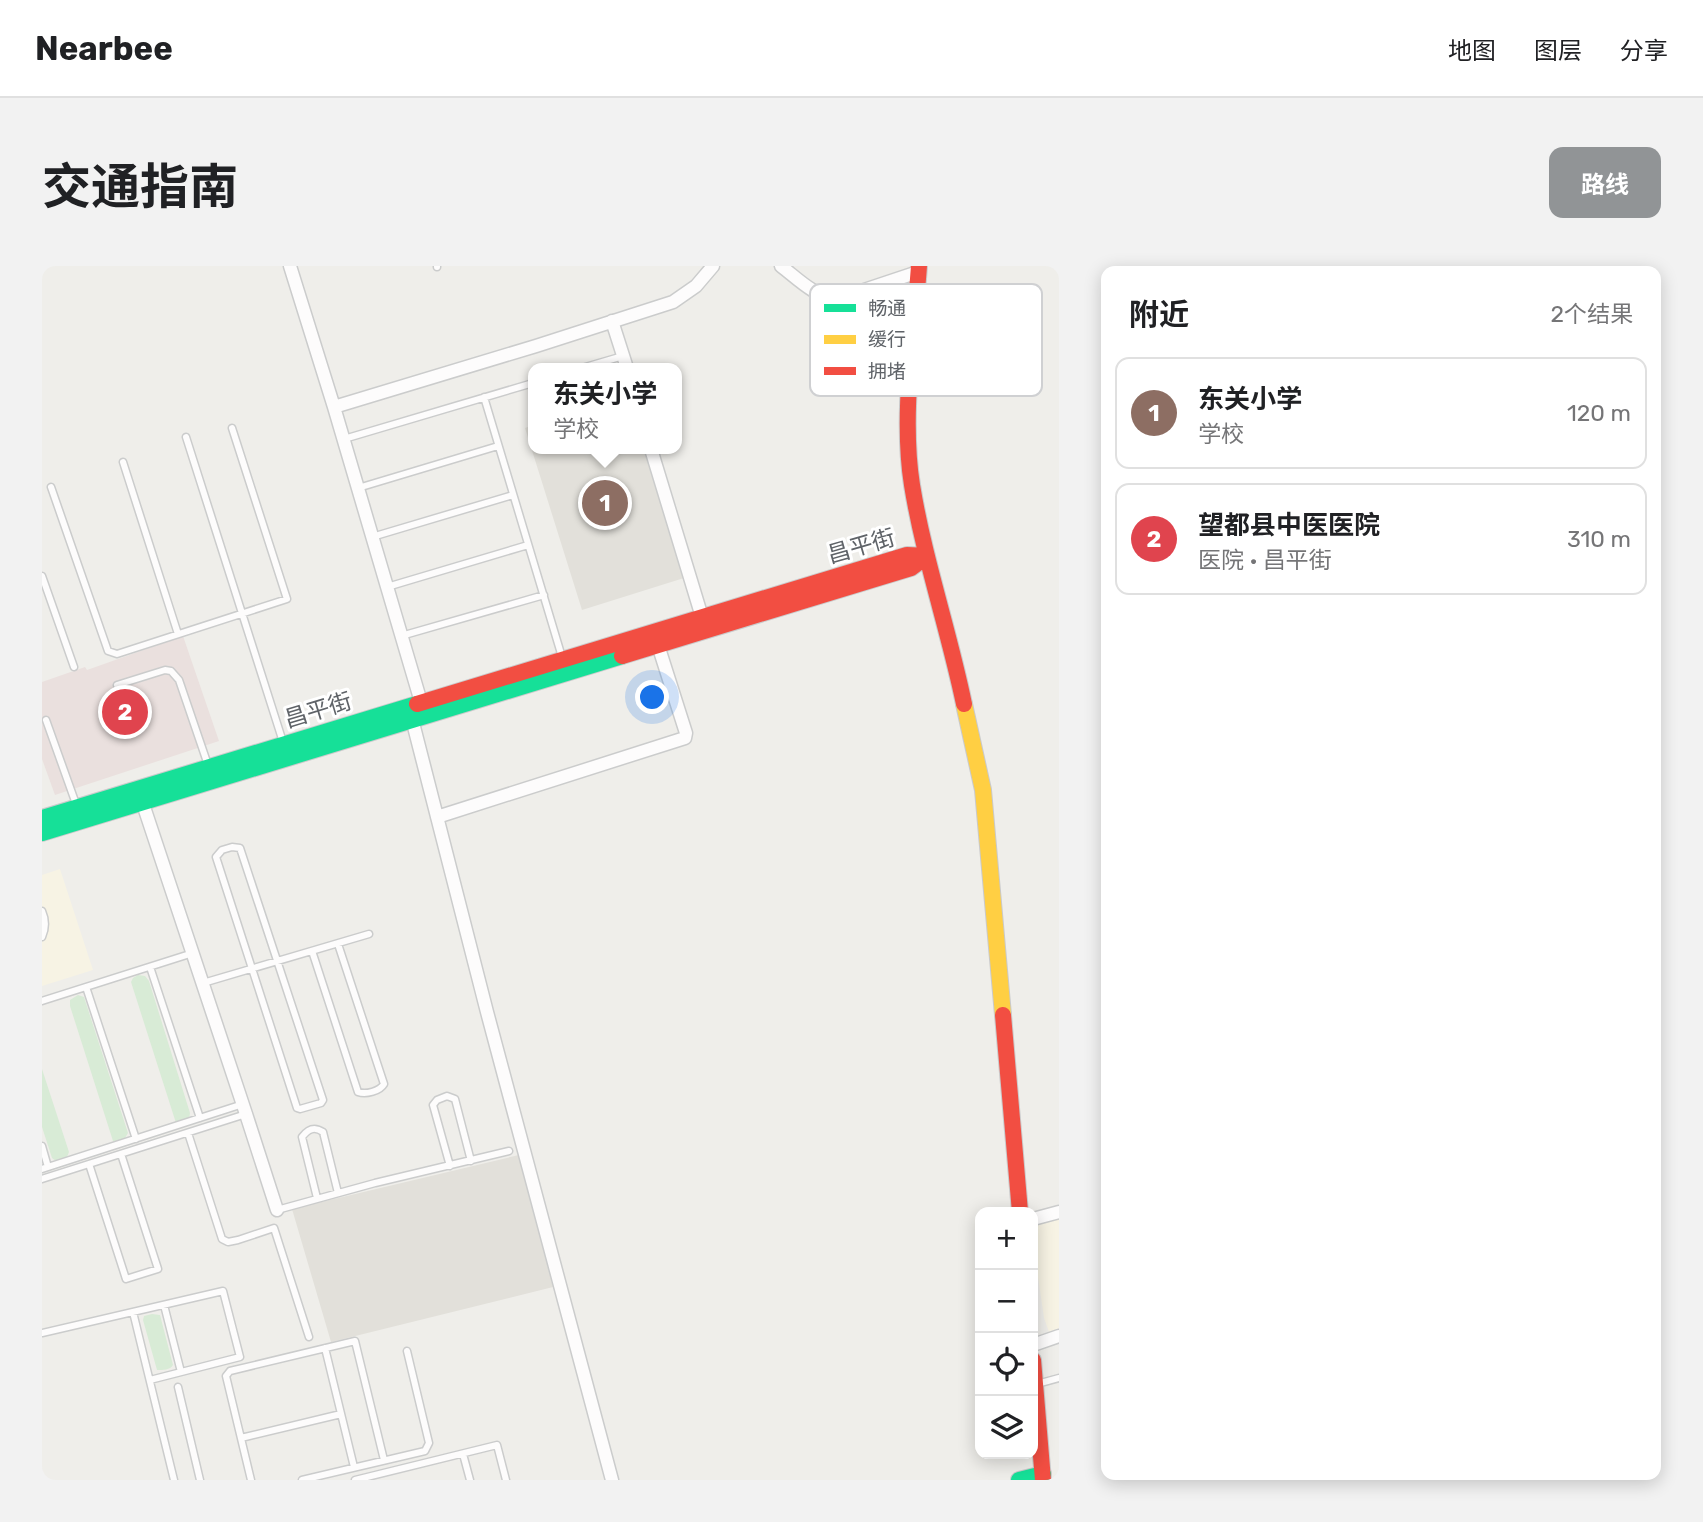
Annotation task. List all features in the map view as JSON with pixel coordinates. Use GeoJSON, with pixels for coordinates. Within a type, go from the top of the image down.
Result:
{"type":"FeatureCollection","features":[{"type":"Feature","properties":{"kind":"street"},"geometry":{"type":"LineString","coordinates":[[289,266],[334,407],[421,702]]}},
{"type":"Feature","properties":{"kind":"street"},"geometry":{"type":"LineString","coordinates":[[334,407],[673,302],[696,286],[713,266]]}},
{"type":"Feature","properties":{"kind":"street"},"geometry":{"type":"LineString","coordinates":[[780,266],[810,288]]}},
{"type":"Feature","properties":{"kind":"street"},"geometry":{"type":"LineString","coordinates":[[878,284],[919,269]]}},
{"type":"Feature","properties":{"kind":"street"},"geometry":{"type":"LineString","coordinates":[[612,321],[625,362]]}},
{"type":"Feature","properties":{"kind":"street"},"geometry":{"type":"LineString","coordinates":[[909,396],[908,444],[912,485],[983,789],[1020,1207]]}},
{"type":"Feature","properties":{"kind":"street"},"geometry":{"type":"LineString","coordinates":[[653,454],[702,617]]}},
{"type":"Feature","properties":{"kind":"street","name":"昌平街"},"geometry":{"type":"LineString","coordinates":[[42,818],[907,555],[927,556]]}},
{"type":"Feature","properties":{"kind":"street","name":"昌平街"},"geometry":{"type":"LineString","coordinates":[[42,832],[911,568],[927,556]]}},
{"type":"Feature","properties":{"kind":"street"},"geometry":{"type":"LineString","coordinates":[[437,817],[685,738],[686,733],[658,645]]}},
{"type":"Feature","properties":{"kind":"street"},"geometry":{"type":"LineString","coordinates":[[412,719],[490,1026],[612,1480]]}},
{"type":"Feature","properties":{"kind":"street"},"geometry":{"type":"LineString","coordinates":[[142,801],[276,1210]]}},
{"type":"Feature","properties":{"kind":"street"},"geometry":{"type":"LineString","coordinates":[[1038,1218],[1059,1212]]}},
{"type":"Feature","properties":{"kind":"street"},"geometry":{"type":"LineString","coordinates":[[1038,1343],[1059,1336]]}},
{"type":"Feature","properties":{"kind":"street"},"geometry":{"type":"LineString","coordinates":[[1019,1480],[1043,1477],[1036,1396]]}},
{"type":"Feature","properties":{"kind":"lane"},"geometry":{"type":"LineString","coordinates":[[343,439],[528,384]]}},
{"type":"Feature","properties":{"kind":"lane"},"geometry":{"type":"LineString","coordinates":[[484,397],[563,659]]}},
{"type":"Feature","properties":{"kind":"lane"},"geometry":{"type":"LineString","coordinates":[[51,487],[108,650],[117,653],[242,614],[287,599],[232,428]]}},
{"type":"Feature","properties":{"kind":"lane"},"geometry":{"type":"LineString","coordinates":[[186,437],[284,744]]}},
{"type":"Feature","properties":{"kind":"lane"},"geometry":{"type":"LineString","coordinates":[[358,488],[498,446]]}},
{"type":"Feature","properties":{"kind":"lane"},"geometry":{"type":"LineString","coordinates":[[122,462],[178,634]]}},
{"type":"Feature","properties":{"kind":"lane"},"geometry":{"type":"LineString","coordinates":[[372,537],[513,495]]}},
{"type":"Feature","properties":{"kind":"lane"},"geometry":{"type":"LineString","coordinates":[[387,587],[528,545]]}},
{"type":"Feature","properties":{"kind":"lane"},"geometry":{"type":"LineString","coordinates":[[42,576],[46,597],[74,667]]}},
{"type":"Feature","properties":{"kind":"lane"},"geometry":{"type":"LineString","coordinates":[[401,636],[544,595]]}},
{"type":"Feature","properties":{"kind":"lane"},"geometry":{"type":"LineString","coordinates":[[117,685],[165,670],[175,674],[209,766]]}},
{"type":"Feature","properties":{"kind":"lane"},"geometry":{"type":"LineString","coordinates":[[46,720],[77,807]]}},
{"type":"Feature","properties":{"kind":"lane"},"geometry":{"type":"LineString","coordinates":[[232,847],[240,848],[323,1100],[321,1103],[297,1108],[252,969],[216,857],[222,850],[232,847]]}},
{"type":"Feature","properties":{"kind":"lane"},"geometry":{"type":"LineString","coordinates":[[42,911],[46,921],[42,937]]}},
{"type":"Feature","properties":{"kind":"lane"},"geometry":{"type":"LineString","coordinates":[[203,984],[369,934]]}},
{"type":"Feature","properties":{"kind":"lane"},"geometry":{"type":"LineString","coordinates":[[312,951],[358,1092],[363,1094],[379,1089],[384,1084],[338,944]]}},
{"type":"Feature","properties":{"kind":"lane"},"geometry":{"type":"LineString","coordinates":[[42,1001],[192,953]]}},
{"type":"Feature","properties":{"kind":"lane"},"geometry":{"type":"LineString","coordinates":[[150,967],[200,1118]]}},
{"type":"Feature","properties":{"kind":"lane"},"geometry":{"type":"LineString","coordinates":[[86,987],[136,1139]]}},
{"type":"Feature","properties":{"kind":"lane"},"geometry":{"type":"LineString","coordinates":[[450,1166],[433,1105],[447,1096],[455,1099],[471,1161]]}},
{"type":"Feature","properties":{"kind":"lane"},"geometry":{"type":"LineString","coordinates":[[42,1146],[45,1168],[200,1118],[245,1109]]}},
{"type":"Feature","properties":{"kind":"lane"},"geometry":{"type":"LineString","coordinates":[[42,1179],[188,1133],[245,1109]]}},
{"type":"Feature","properties":{"kind":"lane"},"geometry":{"type":"LineString","coordinates":[[317,1198],[302,1137],[311,1128],[323,1132],[338,1193]]}},
{"type":"Feature","properties":{"kind":"lane"},"geometry":{"type":"LineString","coordinates":[[188,1133],[222,1239],[228,1242],[274,1228],[309,1337]]}},
{"type":"Feature","properties":{"kind":"lane"},"geometry":{"type":"LineString","coordinates":[[276,1210],[509,1152]]}},
{"type":"Feature","properties":{"kind":"lane"},"geometry":{"type":"LineString","coordinates":[[89,1164],[126,1279],[158,1269],[121,1154]]}},
{"type":"Feature","properties":{"kind":"lane"},"geometry":{"type":"LineString","coordinates":[[42,1333],[223,1291],[240,1357],[150,1380]]}},
{"type":"Feature","properties":{"kind":"lane"},"geometry":{"type":"LineString","coordinates":[[164,1305],[181,1372]]}},
{"type":"Feature","properties":{"kind":"lane"},"geometry":{"type":"LineString","coordinates":[[133,1312],[174,1480]]}},
{"type":"Feature","properties":{"kind":"lane"},"geometry":{"type":"LineString","coordinates":[[251,1480],[226,1376],[230,1371],[355,1341],[384,1460]]}},
{"type":"Feature","properties":{"kind":"lane"},"geometry":{"type":"LineString","coordinates":[[326,1348],[354,1467]]}},
{"type":"Feature","properties":{"kind":"lane"},"geometry":{"type":"LineString","coordinates":[[302,1480],[425,1451],[429,1443],[407,1351]]}},
{"type":"Feature","properties":{"kind":"lane"},"geometry":{"type":"LineString","coordinates":[[1038,1383],[1059,1378]]}},
{"type":"Feature","properties":{"kind":"lane"},"geometry":{"type":"LineString","coordinates":[[178,1387],[200,1480]]}},
{"type":"Feature","properties":{"kind":"lane"},"geometry":{"type":"LineString","coordinates":[[241,1437],[341,1413]]}},
{"type":"Feature","properties":{"kind":"lane"},"geometry":{"type":"LineString","coordinates":[[359,1480],[497,1446],[506,1480]]}},
{"type":"Feature","properties":{"kind":"lane"},"geometry":{"type":"LineString","coordinates":[[463,1454],[470,1480]]}},
{"type":"Feature","properties":{"kind":"lane"},"geometry":{"type":"LineString","coordinates":[[394,1471],[396,1480]]}},
{"type":"Feature","properties":{"kind":"shaded area"},"geometry":{"type":"Polygon","coordinates":[[[533,454],[646,454],[684,578],[582,610],[533,454]]]}},
{"type":"Feature","properties":{"kind":"shaded area"},"geometry":{"type":"Polygon","coordinates":[[[183,636],[219,741],[55,795],[42,759],[42,682],[85,667],[87,670],[183,636]]]}},
{"type":"Feature","properties":{"kind":"shaded area"},"geometry":{"type":"Polygon","coordinates":[[[60,869],[93,970],[42,986],[42,875],[60,869]]]}},
{"type":"Feature","properties":{"kind":"shaded area"},"geometry":{"type":"Polygon","coordinates":[[[519,1155],[553,1287],[331,1342],[292,1209],[519,1155]]]}},
{"type":"Feature","properties":{"kind":"shaded area"},"geometry":{"type":"Polygon","coordinates":[[[1059,1215],[1059,1328],[1049,1332],[1044,1318],[1038,1277],[1038,1221],[1059,1215]]]}},
{"type":"Feature","properties":{"kind":"green space"},"geometry":{"type":"Polygon","coordinates":[[[138,975],[145,976],[149,981],[190,1113],[189,1119],[176,1123],[131,982],[138,975]]]}},
{"type":"Feature","properties":{"kind":"green space"},"geometry":{"type":"Polygon","coordinates":[[[78,995],[84,997],[128,1133],[125,1138],[116,1142],[113,1141],[70,1006],[70,1000],[78,995]]]}},
{"type":"Feature","properties":{"kind":"green space"},"geometry":{"type":"Polygon","coordinates":[[[42,1069],[69,1152],[67,1157],[56,1161],[52,1158],[42,1127],[42,1069]]]}},
{"type":"Feature","properties":{"kind":"green space"},"geometry":{"type":"Polygon","coordinates":[[[160,1315],[173,1365],[170,1368],[157,1370],[143,1320],[144,1316],[160,1315]]]}},
{"type":"Feature","properties":{"kind":"traffic: fast"},"geometry":{"type":"LineString","coordinates":[[42,833],[622,656]]}},
{"type":"Feature","properties":{"kind":"traffic: fast"},"geometry":{"type":"LineString","coordinates":[[42,818],[417,704]]}},
{"type":"Feature","properties":{"kind":"traffic: fast"},"geometry":{"type":"LineString","coordinates":[[1019,1480],[1043,1474]]}},
{"type":"Feature","properties":{"kind":"traffic: slow"},"geometry":{"type":"LineString","coordinates":[[964,704],[983,790],[1003,1015]]}},
{"type":"Feature","properties":{"kind":"traffic: jam"},"geometry":{"type":"LineString","coordinates":[[918,284],[919,266]]}},
{"type":"Feature","properties":{"kind":"traffic: jam"},"geometry":{"type":"LineString","coordinates":[[909,396],[912,485],[964,704]]}},
{"type":"Feature","properties":{"kind":"traffic: jam"},"geometry":{"type":"LineString","coordinates":[[417,704],[907,555],[927,556]]}},
{"type":"Feature","properties":{"kind":"traffic: jam"},"geometry":{"type":"LineString","coordinates":[[622,656],[911,568],[927,556]]}},
{"type":"Feature","properties":{"kind":"traffic: jam"},"geometry":{"type":"LineString","coordinates":[[1003,1015],[1020,1207]]}},
{"type":"Feature","properties":{"kind":"traffic: jam"},"geometry":{"type":"LineString","coordinates":[[1036,1396],[1043,1480]]}},
{"type":"Feature","properties":{"kind":"place","name":"东关小学"},"geometry":{"type":"Point","coordinates":[605,503]}},
{"type":"Feature","properties":{"kind":"place","name":"望都县中医医院"},"geometry":{"type":"Point","coordinates":[125,712]}}]}
